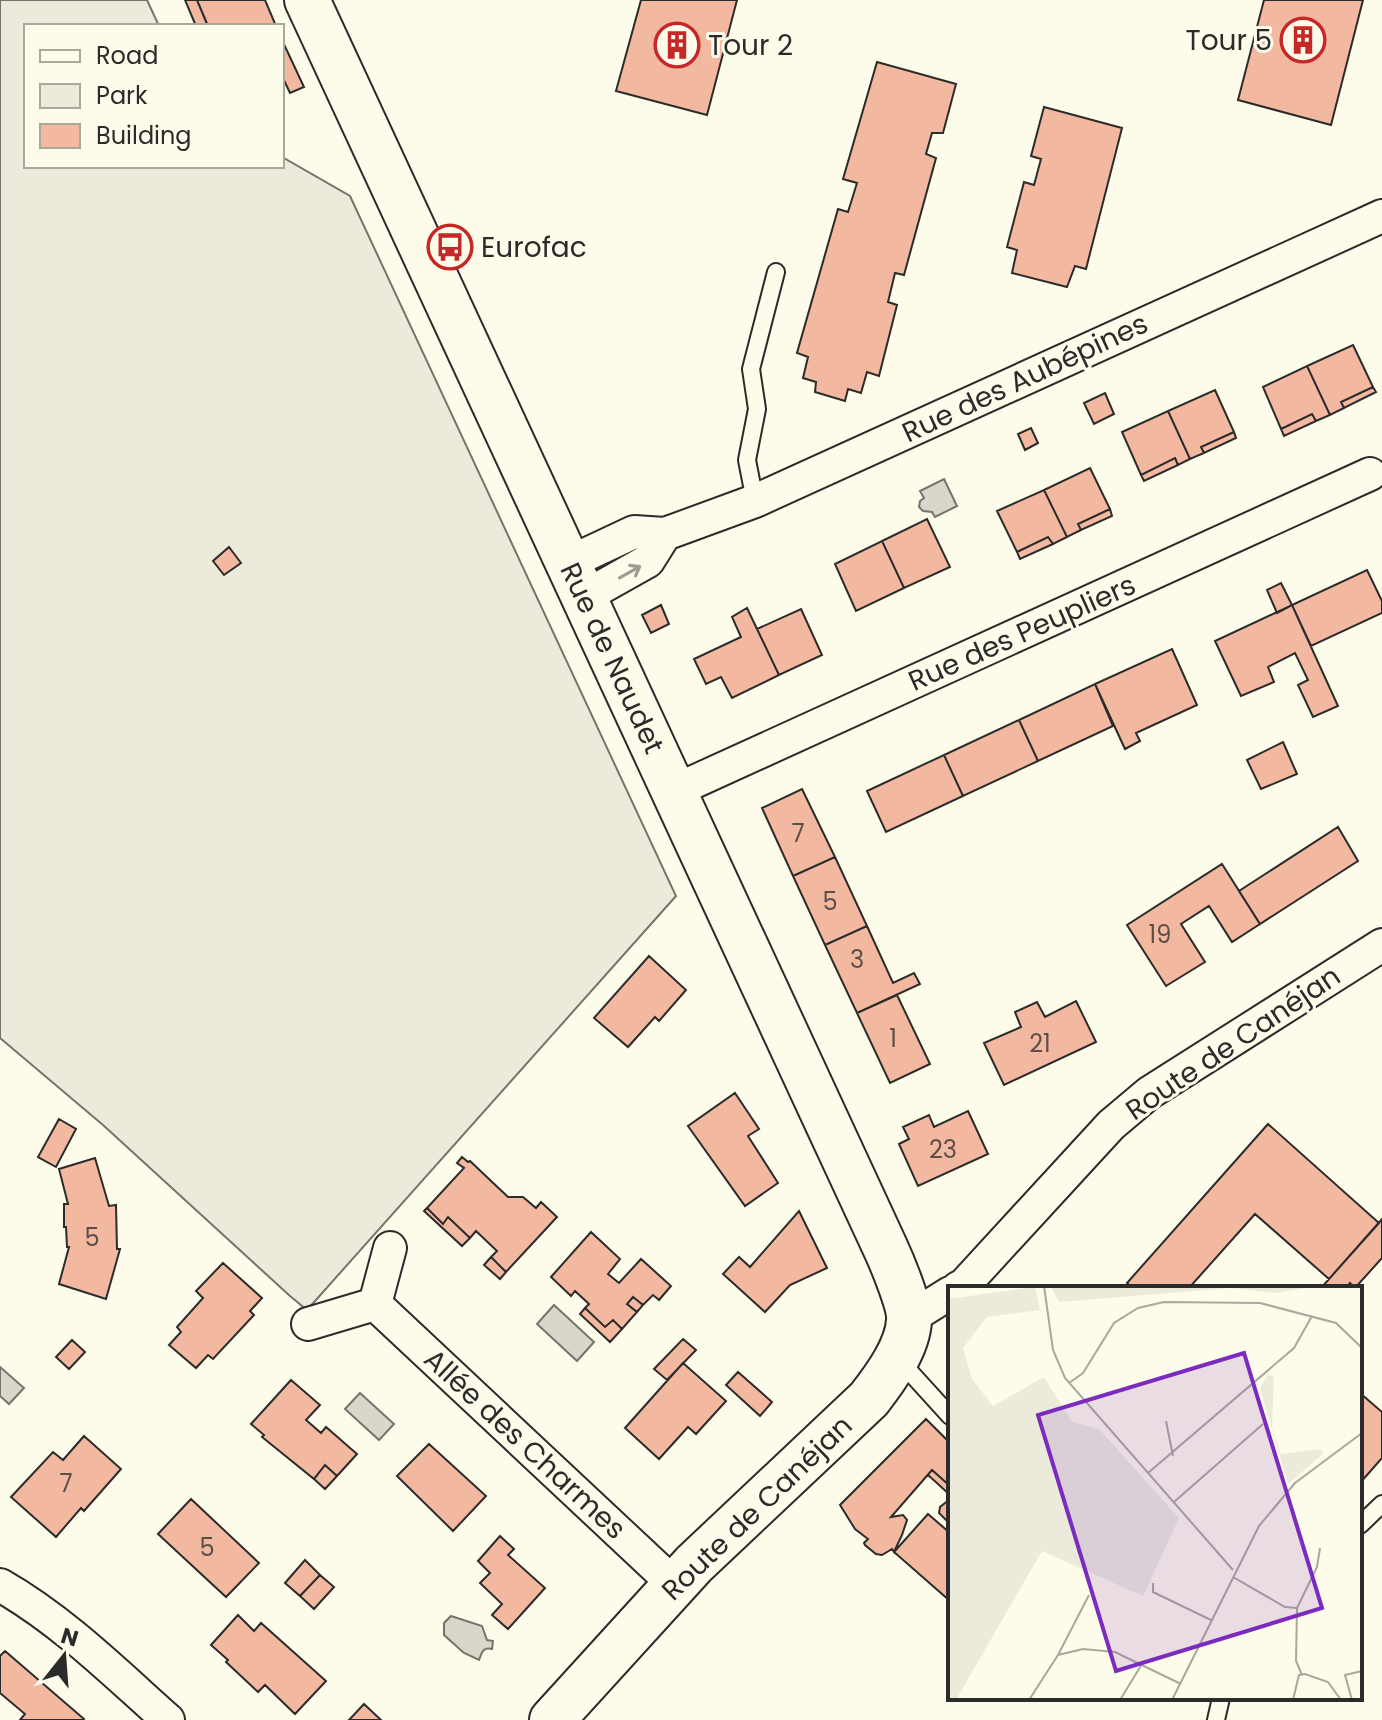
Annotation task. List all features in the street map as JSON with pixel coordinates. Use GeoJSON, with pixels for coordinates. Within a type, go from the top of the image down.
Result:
{"type":"FeatureCollection","features":[{"type":"Feature","properties":{"kind":"street","name":"Rue de Naudet"},"geometry":{"type":"LineString","coordinates":[[307,0],[896,1271],[910,1318]]}},
{"type":"Feature","properties":{"kind":"street","name":"Rue des Aubépines"},"geometry":{"type":"LineString","coordinates":[[576,580],[634,532],[665,534],[755,501],[1382,216]]}},
{"type":"Feature","properties":{"kind":"street","name":"Rue des Peupliers"},"geometry":{"type":"LineString","coordinates":[[674,791],[1370,474]]}},
{"type":"Feature","properties":{"kind":"street","name":"Route de Canéjan"},"geometry":{"type":"LineString","coordinates":[[962,1286],[1111,1125],[1149,1093],[1382,945]]}},
{"type":"Feature","properties":{"kind":"street"},"geometry":{"type":"LineString","coordinates":[[308,1324],[375,1304],[390,1248]]}},
{"type":"Feature","properties":{"kind":"street"},"geometry":{"type":"LineString","coordinates":[[910,1318],[948,1294]]}},
{"type":"Feature","properties":{"kind":"street","name":"Allée des Charmes"},"geometry":{"type":"LineString","coordinates":[[375,1304],[675,1585]]}},
{"type":"Feature","properties":{"kind":"street","name":"Route de Canéjan"},"geometry":{"type":"LineString","coordinates":[[552,1720],[694,1564],[869,1399],[897,1358],[910,1318]]}},
{"type":"Feature","properties":{"kind":"street"},"geometry":{"type":"LineString","coordinates":[[0,1585],[67,1630],[168,1720]]}},
{"type":"Feature","properties":{"kind":"lane"},"geometry":{"type":"LineString","coordinates":[[755,501],[747,460],[757,409],[751,369],[776,272]]}},
{"type":"Feature","properties":{"kind":"lane"},"geometry":{"type":"LineString","coordinates":[[897,1358],[948,1414]]}},
{"type":"Feature","properties":{"kind":"lane"},"geometry":{"type":"LineString","coordinates":[[1362,1523],[1382,1504]]}},
{"type":"Feature","properties":{"kind":"lane"},"geometry":{"type":"LineString","coordinates":[[1216,1720],[1221,1700]]}},
{"type":"Feature","properties":{"kind":"green space"},"geometry":{"type":"Polygon","coordinates":[[[0,0],[147,0],[158,24],[24,24],[24,168],[284,168],[284,158],[350,196],[676,896],[307,1310],[103,1125],[0,1038],[0,0]]]}},
{"type":"Feature","properties":{"kind":"shaded area"},"geometry":{"type":"Polygon","coordinates":[[[944,479],[957,506],[935,517],[932,512],[919,507],[924,498],[920,491],[944,479]]]}},
{"type":"Feature","properties":{"kind":"shaded area"},"geometry":{"type":"Polygon","coordinates":[[[554,1305],[594,1342],[577,1361],[537,1324],[554,1305]]]}},
{"type":"Feature","properties":{"kind":"shaded area"},"geometry":{"type":"Polygon","coordinates":[[[0,1367],[24,1388],[9,1404],[0,1396],[0,1367]]]}},
{"type":"Feature","properties":{"kind":"shaded area"},"geometry":{"type":"Polygon","coordinates":[[[360,1393],[394,1424],[379,1440],[345,1409],[360,1393]]]}},
{"type":"Feature","properties":{"kind":"shaded area"},"geometry":{"type":"Polygon","coordinates":[[[451,1616],[482,1626],[487,1640],[493,1641],[492,1649],[485,1649],[479,1660],[464,1653],[444,1635],[444,1623],[451,1616]]]}},
{"type":"Feature","properties":{"kind":"building"},"geometry":{"type":"Polygon","coordinates":[[[185,0],[197,0],[207,24],[195,24],[185,0]]]}},
{"type":"Feature","properties":{"kind":"building"},"geometry":{"type":"Polygon","coordinates":[[[197,0],[265,0],[275,24],[207,24],[197,0]]]}},
{"type":"Feature","properties":{"kind":"building","name":"Tour 2"},"geometry":{"type":"Polygon","coordinates":[[[641,0],[737,0],[707,115],[616,91],[641,0]]]}},
{"type":"Feature","properties":{"kind":"building","name":"Tour 5"},"geometry":{"type":"Polygon","coordinates":[[[1264,0],[1363,0],[1331,125],[1238,100],[1264,0]]]}},
{"type":"Feature","properties":{"kind":"building"},"geometry":{"type":"Polygon","coordinates":[[[284,44],[304,87],[290,93],[284,80],[284,44]]]}},
{"type":"Feature","properties":{"kind":"building"},"geometry":{"type":"Polygon","coordinates":[[[877,62],[956,84],[943,133],[932,133],[926,154],[936,158],[904,275],[895,273],[888,302],[897,305],[879,376],[867,372],[861,393],[848,389],[845,401],[815,392],[816,382],[803,378],[808,357],[797,353],[838,209],[848,212],[857,183],[843,179],[877,62]]]}},
{"type":"Feature","properties":{"kind":"building"},"geometry":{"type":"Polygon","coordinates":[[[1044,107],[1122,128],[1086,269],[1075,266],[1067,287],[1012,273],[1017,250],[1007,247],[1024,182],[1034,185],[1041,159],[1031,156],[1044,107]]]}},
{"type":"Feature","properties":{"kind":"building"},"geometry":{"type":"Polygon","coordinates":[[[1353,345],[1373,387],[1341,402],[1344,408],[1330,415],[1307,366],[1353,345]]]}},
{"type":"Feature","properties":{"kind":"building"},"geometry":{"type":"Polygon","coordinates":[[[1307,366],[1330,415],[1316,421],[1312,414],[1281,429],[1263,387],[1307,366]]]}},
{"type":"Feature","properties":{"kind":"building"},"geometry":{"type":"Polygon","coordinates":[[[1373,387],[1376,392],[1344,408],[1341,402],[1373,387]]]}},
{"type":"Feature","properties":{"kind":"building"},"geometry":{"type":"Polygon","coordinates":[[[1215,390],[1234,432],[1201,447],[1204,453],[1190,459],[1168,411],[1215,390]]]}},
{"type":"Feature","properties":{"kind":"building"},"geometry":{"type":"Polygon","coordinates":[[[1105,393],[1114,414],[1094,424],[1084,403],[1105,393]]]}},
{"type":"Feature","properties":{"kind":"building"},"geometry":{"type":"Polygon","coordinates":[[[1168,411],[1190,459],[1178,465],[1175,458],[1141,475],[1122,432],[1168,411]]]}},
{"type":"Feature","properties":{"kind":"building"},"geometry":{"type":"Polygon","coordinates":[[[1312,414],[1316,421],[1284,436],[1281,429],[1312,414]]]}},
{"type":"Feature","properties":{"kind":"building"},"geometry":{"type":"Polygon","coordinates":[[[1031,428],[1038,443],[1025,450],[1018,434],[1031,428]]]}},
{"type":"Feature","properties":{"kind":"building"},"geometry":{"type":"Polygon","coordinates":[[[1234,432],[1236,438],[1204,453],[1201,447],[1234,432]]]}},
{"type":"Feature","properties":{"kind":"building"},"geometry":{"type":"Polygon","coordinates":[[[1175,458],[1178,465],[1144,481],[1141,475],[1175,458]]]}},
{"type":"Feature","properties":{"kind":"building"},"geometry":{"type":"Polygon","coordinates":[[[1090,468],[1110,509],[1078,524],[1081,530],[1067,537],[1044,490],[1090,468]]]}},
{"type":"Feature","properties":{"kind":"building"},"geometry":{"type":"Polygon","coordinates":[[[1044,490],[1067,537],[1053,544],[1048,537],[1017,552],[997,511],[1044,490]]]}},
{"type":"Feature","properties":{"kind":"building"},"geometry":{"type":"Polygon","coordinates":[[[1110,509],[1112,516],[1081,530],[1078,524],[1110,509]]]}},
{"type":"Feature","properties":{"kind":"building"},"geometry":{"type":"Polygon","coordinates":[[[927,519],[950,567],[904,588],[882,541],[927,519]]]}},
{"type":"Feature","properties":{"kind":"building"},"geometry":{"type":"Polygon","coordinates":[[[1048,537],[1053,544],[1020,559],[1017,552],[1048,537]]]}},
{"type":"Feature","properties":{"kind":"building"},"geometry":{"type":"Polygon","coordinates":[[[882,541],[904,588],[856,611],[835,564],[882,541]]]}},
{"type":"Feature","properties":{"kind":"building"},"geometry":{"type":"Polygon","coordinates":[[[229,547],[241,563],[224,575],[213,561],[229,547]]]}},
{"type":"Feature","properties":{"kind":"building"},"geometry":{"type":"Polygon","coordinates":[[[1367,570],[1382,601],[1382,613],[1311,646],[1292,605],[1367,570]]]}},
{"type":"Feature","properties":{"kind":"building"},"geometry":{"type":"Polygon","coordinates":[[[1281,583],[1292,605],[1277,613],[1267,590],[1281,583]]]}},
{"type":"Feature","properties":{"kind":"building"},"geometry":{"type":"Polygon","coordinates":[[[661,605],[669,624],[651,633],[642,615],[661,605]]]}},
{"type":"Feature","properties":{"kind":"building"},"geometry":{"type":"Polygon","coordinates":[[[1292,605],[1338,706],[1313,717],[1298,685],[1308,680],[1295,653],[1268,667],[1274,682],[1241,696],[1215,641],[1292,605]]]}},
{"type":"Feature","properties":{"kind":"building"},"geometry":{"type":"Polygon","coordinates":[[[747,608],[779,675],[732,698],[721,677],[706,684],[694,659],[741,637],[732,617],[747,608]]]}},
{"type":"Feature","properties":{"kind":"building"},"geometry":{"type":"Polygon","coordinates":[[[801,609],[822,655],[779,675],[757,629],[801,609]]]}},
{"type":"Feature","properties":{"kind":"building"},"geometry":{"type":"Polygon","coordinates":[[[1172,649],[1197,705],[1136,733],[1140,741],[1125,749],[1095,684],[1172,649]]]}},
{"type":"Feature","properties":{"kind":"building"},"geometry":{"type":"Polygon","coordinates":[[[1095,684],[1113,726],[1038,761],[1019,720],[1095,684]]]}},
{"type":"Feature","properties":{"kind":"building"},"geometry":{"type":"Polygon","coordinates":[[[1019,720],[1038,761],[963,796],[944,755],[1019,720]]]}},
{"type":"Feature","properties":{"kind":"building"},"geometry":{"type":"Polygon","coordinates":[[[1283,742],[1297,774],[1261,789],[1247,760],[1283,742]]]}},
{"type":"Feature","properties":{"kind":"building"},"geometry":{"type":"Polygon","coordinates":[[[944,755],[963,796],[886,832],[867,791],[944,755]]]}},
{"type":"Feature","properties":{"kind":"building"},"geometry":{"type":"Polygon","coordinates":[[[802,789],[835,857],[793,876],[762,808],[802,789]]]}},
{"type":"Feature","properties":{"kind":"building"},"geometry":{"type":"Polygon","coordinates":[[[1338,827],[1358,861],[1260,924],[1239,891],[1338,827]]]}},
{"type":"Feature","properties":{"kind":"building"},"geometry":{"type":"Polygon","coordinates":[[[835,857],[867,926],[825,945],[793,876],[835,857]]]}},
{"type":"Feature","properties":{"kind":"building"},"geometry":{"type":"Polygon","coordinates":[[[1222,864],[1260,924],[1232,942],[1209,906],[1181,924],[1205,962],[1166,986],[1127,925],[1222,864]]]}},
{"type":"Feature","properties":{"kind":"building"},"geometry":{"type":"Polygon","coordinates":[[[867,926],[893,983],[914,973],[920,984],[857,1013],[825,945],[867,926]]]}},
{"type":"Feature","properties":{"kind":"building"},"geometry":{"type":"Polygon","coordinates":[[[649,956],[686,990],[659,1021],[655,1017],[628,1047],[594,1018],[649,956]]]}},
{"type":"Feature","properties":{"kind":"building"},"geometry":{"type":"Polygon","coordinates":[[[897,995],[930,1064],[890,1083],[857,1013],[897,995]]]}},
{"type":"Feature","properties":{"kind":"building"},"geometry":{"type":"Polygon","coordinates":[[[1076,1001],[1096,1042],[1004,1085],[984,1043],[1021,1027],[1015,1012],[1037,1002],[1045,1017],[1076,1001]]]}},
{"type":"Feature","properties":{"kind":"building"},"geometry":{"type":"Polygon","coordinates":[[[735,1093],[759,1129],[748,1136],[778,1183],[745,1206],[688,1126],[735,1093]]]}},
{"type":"Feature","properties":{"kind":"building"},"geometry":{"type":"Polygon","coordinates":[[[968,1111],[988,1154],[918,1186],[899,1144],[909,1139],[903,1127],[929,1115],[934,1127],[968,1111]]]}},
{"type":"Feature","properties":{"kind":"building"},"geometry":{"type":"Polygon","coordinates":[[[59,1119],[76,1129],[56,1167],[38,1157],[59,1119]]]}},
{"type":"Feature","properties":{"kind":"building"},"geometry":{"type":"Polygon","coordinates":[[[1268,1124],[1379,1223],[1329,1279],[1255,1214],[1191,1286],[1130,1286],[1127,1283],[1268,1124]]]}},
{"type":"Feature","properties":{"kind":"building"},"geometry":{"type":"Polygon","coordinates":[[[462,1157],[508,1197],[523,1197],[536,1208],[541,1202],[557,1217],[506,1272],[491,1257],[497,1251],[476,1231],[470,1238],[448,1217],[443,1224],[427,1208],[464,1168],[457,1163],[462,1157]]]}},
{"type":"Feature","properties":{"kind":"building"},"geometry":{"type":"Polygon","coordinates":[[[95,1158],[109,1206],[116,1205],[117,1249],[120,1249],[106,1299],[59,1284],[69,1247],[64,1227],[64,1204],[68,1204],[59,1169],[95,1158]]]}},
{"type":"Feature","properties":{"kind":"building"},"geometry":{"type":"Polygon","coordinates":[[[427,1208],[443,1224],[448,1217],[470,1238],[462,1246],[424,1211],[427,1208]]]}},
{"type":"Feature","properties":{"kind":"building"},"geometry":{"type":"Polygon","coordinates":[[[799,1211],[827,1268],[790,1285],[765,1312],[723,1274],[739,1257],[750,1267],[799,1211]]]}},
{"type":"Feature","properties":{"kind":"building"},"geometry":{"type":"Polygon","coordinates":[[[1382,1219],[1382,1258],[1357,1286],[1350,1283],[1348,1286],[1323,1286],[1382,1219]]]}},
{"type":"Feature","properties":{"kind":"building"},"geometry":{"type":"Polygon","coordinates":[[[591,1232],[620,1259],[608,1274],[619,1283],[641,1259],[671,1286],[659,1300],[653,1295],[643,1305],[633,1297],[627,1304],[637,1312],[622,1329],[613,1320],[605,1327],[585,1308],[589,1304],[575,1291],[571,1296],[551,1277],[591,1232]]]}},
{"type":"Feature","properties":{"kind":"building"},"geometry":{"type":"Polygon","coordinates":[[[491,1257],[506,1272],[500,1279],[484,1265],[491,1257]]]}},
{"type":"Feature","properties":{"kind":"building"},"geometry":{"type":"Polygon","coordinates":[[[223,1263],[262,1298],[250,1311],[254,1315],[213,1359],[208,1355],[196,1368],[169,1345],[181,1332],[177,1327],[203,1298],[196,1291],[223,1263]]]}},
{"type":"Feature","properties":{"kind":"building"},"geometry":{"type":"Polygon","coordinates":[[[633,1297],[643,1305],[637,1312],[627,1304],[633,1297]]]}},
{"type":"Feature","properties":{"kind":"building"},"geometry":{"type":"Polygon","coordinates":[[[585,1308],[605,1327],[613,1320],[622,1329],[610,1342],[580,1314],[585,1308]]]}},
{"type":"Feature","properties":{"kind":"building"},"geometry":{"type":"Polygon","coordinates":[[[683,1339],[696,1350],[667,1380],[654,1369],[683,1339]]]}},
{"type":"Feature","properties":{"kind":"building"},"geometry":{"type":"Polygon","coordinates":[[[72,1340],[85,1352],[69,1369],[56,1357],[72,1340]]]}},
{"type":"Feature","properties":{"kind":"building"},"geometry":{"type":"Polygon","coordinates":[[[683,1363],[726,1401],[696,1434],[688,1427],[659,1459],[625,1428],[683,1363]]]}},
{"type":"Feature","properties":{"kind":"building"},"geometry":{"type":"Polygon","coordinates":[[[738,1372],[772,1402],[760,1416],[726,1385],[738,1372]]]}},
{"type":"Feature","properties":{"kind":"building"},"geometry":{"type":"Polygon","coordinates":[[[291,1380],[320,1405],[306,1420],[321,1433],[326,1427],[357,1454],[337,1476],[325,1465],[314,1479],[262,1437],[264,1435],[251,1424],[291,1380]]]}},
{"type":"Feature","properties":{"kind":"building"},"geometry":{"type":"Polygon","coordinates":[[[1362,1395],[1382,1412],[1382,1458],[1362,1481],[1362,1395]]]}},
{"type":"Feature","properties":{"kind":"building"},"geometry":{"type":"Polygon","coordinates":[[[926,1419],[948,1441],[948,1484],[932,1470],[891,1517],[903,1515],[907,1520],[894,1552],[892,1549],[882,1555],[876,1554],[865,1545],[868,1539],[855,1529],[840,1505],[926,1419]]]}},
{"type":"Feature","properties":{"kind":"building"},"geometry":{"type":"Polygon","coordinates":[[[84,1436],[121,1469],[56,1537],[11,1497],[53,1452],[63,1460],[84,1436]]]}},
{"type":"Feature","properties":{"kind":"building"},"geometry":{"type":"Polygon","coordinates":[[[429,1444],[486,1496],[453,1531],[397,1476],[429,1444]]]}},
{"type":"Feature","properties":{"kind":"building"},"geometry":{"type":"Polygon","coordinates":[[[325,1465],[337,1476],[325,1489],[314,1479],[325,1465]]]}},
{"type":"Feature","properties":{"kind":"building"},"geometry":{"type":"Polygon","coordinates":[[[932,1470],[948,1484],[948,1493],[928,1475],[932,1470]]]}},
{"type":"Feature","properties":{"kind":"building"},"geometry":{"type":"Polygon","coordinates":[[[191,1499],[259,1563],[226,1597],[158,1534],[191,1499]]]}},
{"type":"Feature","properties":{"kind":"building"},"geometry":{"type":"Polygon","coordinates":[[[948,1501],[948,1522],[939,1513],[940,1507],[948,1501]]]}},
{"type":"Feature","properties":{"kind":"building"},"geometry":{"type":"Polygon","coordinates":[[[928,1514],[948,1531],[948,1599],[894,1552],[928,1514]]]}},
{"type":"Feature","properties":{"kind":"building"},"geometry":{"type":"Polygon","coordinates":[[[500,1536],[514,1549],[508,1555],[545,1588],[508,1629],[492,1615],[502,1604],[480,1583],[490,1573],[478,1561],[500,1536]]]}},
{"type":"Feature","properties":{"kind":"building"},"geometry":{"type":"Polygon","coordinates":[[[305,1560],[320,1575],[300,1596],[285,1583],[305,1560]]]}},
{"type":"Feature","properties":{"kind":"building"},"geometry":{"type":"Polygon","coordinates":[[[320,1575],[334,1587],[314,1609],[300,1596],[320,1575]]]}},
{"type":"Feature","properties":{"kind":"building"},"geometry":{"type":"Polygon","coordinates":[[[238,1615],[254,1631],[261,1623],[326,1681],[295,1714],[265,1685],[258,1692],[211,1645],[238,1615]]]}},
{"type":"Feature","properties":{"kind":"building"},"geometry":{"type":"Polygon","coordinates":[[[5,1651],[84,1719],[20,1720],[25,1714],[0,1693],[0,1656],[5,1651]]]}},
{"type":"Feature","properties":{"kind":"building"},"geometry":{"type":"Polygon","coordinates":[[[364,1704],[381,1720],[349,1720],[364,1704]]]}},
{"type":"Feature","properties":{"kind":"place","name":"Tour 5"},"geometry":{"type":"Point","coordinates":[1303,40]}},
{"type":"Feature","properties":{"kind":"place","name":"Tour 2"},"geometry":{"type":"Point","coordinates":[677,45]}},
{"type":"Feature","properties":{"kind":"place","name":"Eurofac"},"geometry":{"type":"Point","coordinates":[450,247]}}]}
